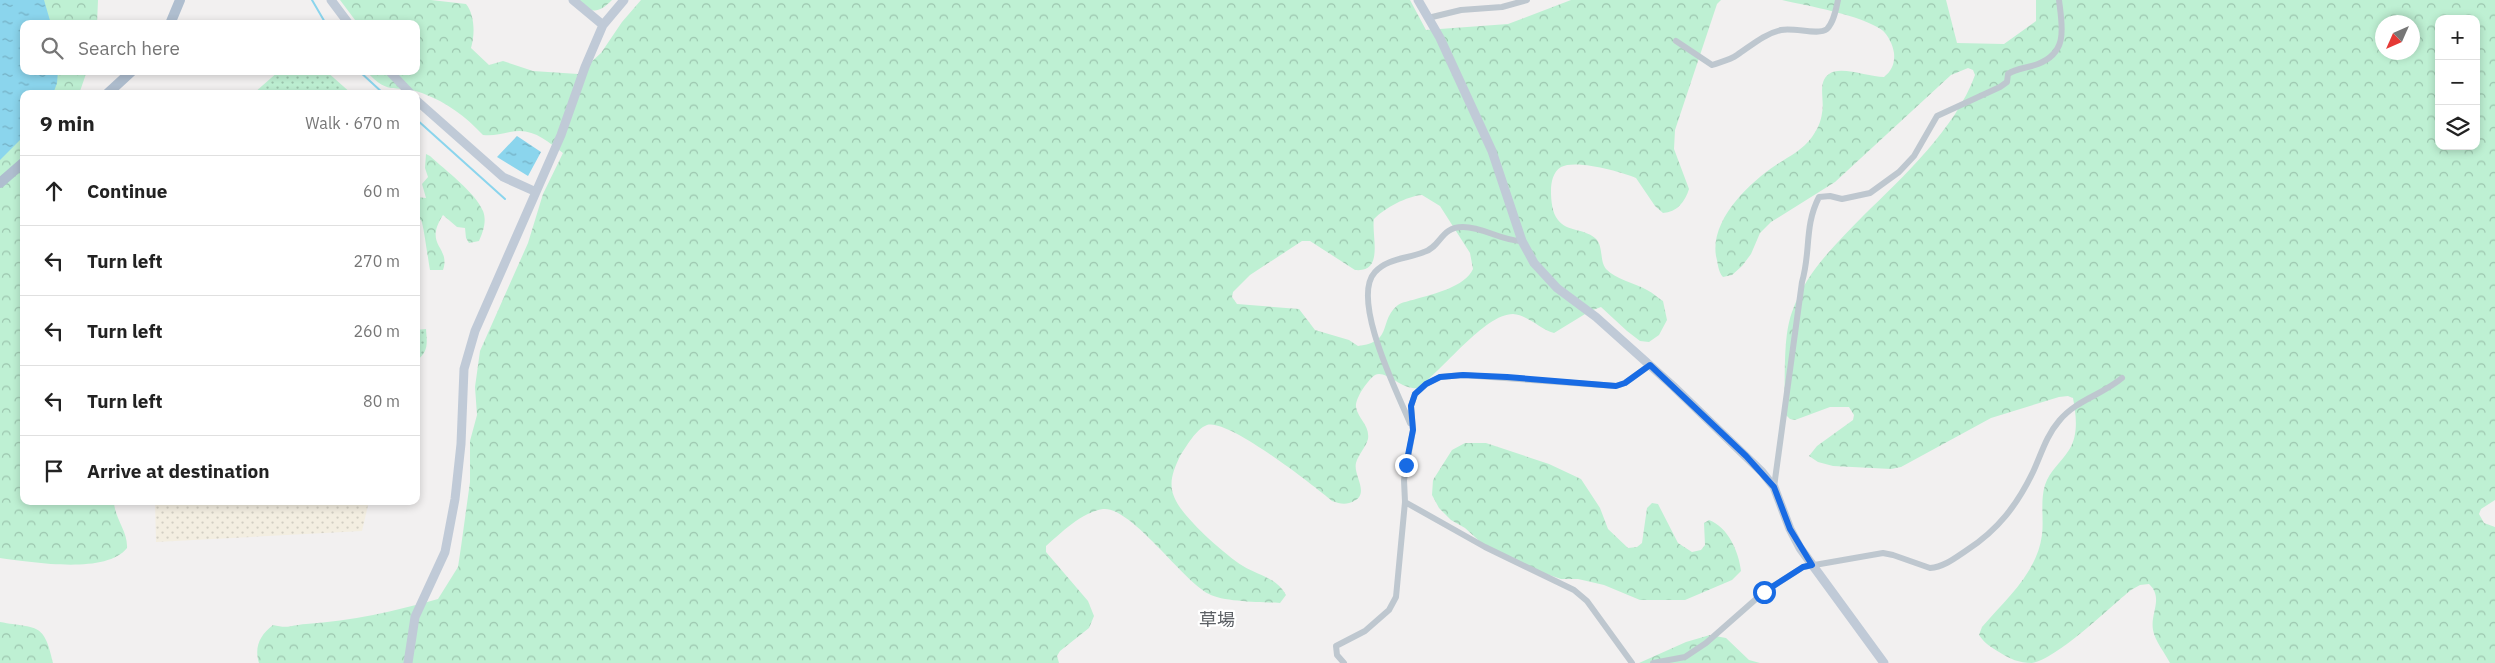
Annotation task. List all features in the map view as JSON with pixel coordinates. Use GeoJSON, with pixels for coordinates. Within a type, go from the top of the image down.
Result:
{"type":"FeatureCollection","features":[{"type":"Feature","properties":{"kind":"main road"},"geometry":{"type":"LineString","coordinates":[[172,20],[180,0]]}},
{"type":"Feature","properties":{"kind":"main road"},"geometry":{"type":"LineString","coordinates":[[111,90],[128,75]]}},
{"type":"Feature","properties":{"kind":"main road"},"geometry":{"type":"LineString","coordinates":[[0,184],[20,166]]}},
{"type":"Feature","properties":{"kind":"street"},"geometry":{"type":"LineString","coordinates":[[331,0],[346,20]]}},
{"type":"Feature","properties":{"kind":"street"},"geometry":{"type":"LineString","coordinates":[[573,0],[603,25]]}},
{"type":"Feature","properties":{"kind":"street"},"geometry":{"type":"LineString","coordinates":[[408,663],[415,617],[445,552],[455,499],[461,444],[464,369],[474,331],[560,135],[585,66],[603,25],[624,0]]}},
{"type":"Feature","properties":{"kind":"street"},"geometry":{"type":"LineString","coordinates":[[1418,0],[1492,151],[1522,241],[1534,263],[1557,288],[1596,317],[1650,365],[1746,456],[1774,487],[1790,529],[1812,565],[1884,663]]}},
{"type":"Feature","properties":{"kind":"street"},"geometry":{"type":"LineString","coordinates":[[1428,18],[1461,10],[1502,6],[1527,0]]}},
{"type":"Feature","properties":{"kind":"street"},"geometry":{"type":"LineString","coordinates":[[1676,41],[1712,65],[1737,55],[1763,37],[1781,30],[1798,28],[1816,33],[1826,29],[1833,17],[1838,0]]}},
{"type":"Feature","properties":{"kind":"street"},"geometry":{"type":"LineString","coordinates":[[1774,487],[1808,253],[1808,227],[1819,197],[1830,196],[1842,199],[1870,193],[1899,172],[1914,156],[1937,116],[2000,87],[2007,82],[2008,74],[2012,70],[2038,64],[2052,56],[2063,36],[2059,0]]}},
{"type":"Feature","properties":{"kind":"street"},"geometry":{"type":"LineString","coordinates":[[393,75],[406,90]]}},
{"type":"Feature","properties":{"kind":"street"},"geometry":{"type":"LineString","coordinates":[[420,104],[503,177],[534,191]]}},
{"type":"Feature","properties":{"kind":"street"},"geometry":{"type":"LineString","coordinates":[[1413,430],[1389,378],[1371,321],[1369,290],[1372,276],[1387,263],[1427,251],[1443,234],[1453,228],[1473,228],[1509,241],[1522,241]]}},
{"type":"Feature","properties":{"kind":"street"},"geometry":{"type":"LineString","coordinates":[[1344,663],[1337,655],[1336,646],[1365,631],[1394,604],[1405,502],[1406,465],[1413,430],[1411,406],[1415,394],[1426,384],[1440,377],[1463,375],[1516,377],[1616,386],[1625,383],[1650,365]]}},
{"type":"Feature","properties":{"kind":"street"},"geometry":{"type":"LineString","coordinates":[[1653,663],[1685,657],[1706,643],[1764,592],[1803,567],[1883,553],[1930,568],[1951,560],[1993,531],[2009,514],[2032,472],[2045,443],[2061,418],[2078,404],[2112,387],[2122,378]]}},
{"type":"Feature","properties":{"kind":"street"},"geometry":{"type":"LineString","coordinates":[[1405,502],[1500,555],[1574,590],[1587,602],[1632,663]]}},
{"type":"Feature","properties":{"kind":"green space"},"geometry":{"type":"Polygon","coordinates":[[[0,0],[98,0],[97,20],[20,20],[20,75],[86,75],[80,90],[20,90],[20,505],[115,505],[127,542],[127,548],[117,556],[103,562],[86,564],[48,564],[0,558],[0,0]]]}},
{"type":"Feature","properties":{"kind":"green space"},"geometry":{"type":"Polygon","coordinates":[[[340,0],[431,0],[466,4],[471,14],[473,25],[471,48],[489,65],[503,61],[533,71],[578,74],[601,53],[622,22],[641,0],[1410,0],[1426,30],[1508,24],[1571,0],[1721,0],[1717,4],[1675,130],[1674,149],[1689,189],[1680,206],[1672,211],[1663,213],[1655,206],[1636,178],[1599,167],[1577,164],[1561,167],[1554,174],[1552,181],[1552,202],[1554,214],[1558,220],[1562,224],[1590,235],[1598,241],[1606,269],[1620,278],[1647,290],[1663,301],[1667,320],[1659,335],[1649,342],[1640,341],[1601,307],[1590,311],[1554,333],[1524,317],[1513,314],[1489,323],[1476,333],[1417,388],[1411,388],[1384,375],[1375,375],[1362,389],[1356,403],[1357,411],[1366,426],[1368,439],[1356,463],[1361,493],[1359,498],[1349,503],[1332,501],[1271,455],[1233,432],[1218,426],[1207,425],[1203,427],[1188,443],[1174,469],[1172,487],[1175,499],[1191,521],[1235,561],[1277,584],[1286,595],[1280,603],[1215,597],[1198,586],[1128,519],[1114,511],[1103,509],[1095,511],[1072,524],[1046,546],[1046,552],[1088,601],[1094,616],[1089,628],[1060,651],[1057,656],[1059,663],[259,663],[257,652],[259,642],[273,625],[286,627],[340,621],[438,599],[458,567],[470,482],[470,441],[477,415],[475,387],[480,351],[528,243],[543,194],[563,153],[538,136],[525,131],[483,135],[463,116],[440,101],[420,92],[420,90],[388,87],[370,75],[420,75],[420,20],[355,20],[340,0]],[[1422,195],[1416,196],[1390,207],[1374,219],[1375,252],[1370,266],[1355,270],[1310,241],[1302,241],[1250,275],[1233,292],[1232,297],[1237,304],[1299,309],[1315,330],[1349,340],[1358,346],[1369,344],[1377,340],[1381,335],[1388,318],[1398,305],[1439,292],[1463,281],[1473,269],[1470,253],[1440,206],[1422,195]]]}},
{"type":"Feature","properties":{"kind":"green space"},"geometry":{"type":"Polygon","coordinates":[[[576,0],[612,0],[603,8],[590,10],[576,0]]]}},
{"type":"Feature","properties":{"kind":"green space"},"geometry":{"type":"Polygon","coordinates":[[[1782,0],[1946,0],[1957,43],[2004,44],[2036,21],[2036,0],[2495,0],[2495,500],[2481,509],[2479,514],[2484,523],[2495,527],[2495,663],[2170,663],[2154,634],[2153,624],[2156,595],[2149,584],[2140,585],[2131,590],[2069,643],[2043,659],[2032,663],[2011,659],[1986,643],[1979,635],[1982,627],[2019,585],[2039,549],[2042,535],[2045,485],[2050,475],[2069,450],[2074,438],[2076,418],[2073,398],[2068,396],[2059,397],[1991,418],[1901,467],[1891,469],[1833,466],[1818,462],[1809,456],[1817,446],[1853,420],[1854,415],[1849,407],[1830,407],[1795,420],[1790,419],[1784,413],[1787,335],[1792,312],[1805,284],[1831,249],[1911,168],[1942,133],[1966,95],[1975,75],[1973,70],[1968,68],[1951,75],[1835,182],[1771,222],[1760,233],[1751,254],[1732,275],[1723,277],[1719,270],[1716,242],[1725,216],[1754,182],[1800,149],[1812,137],[1818,126],[1823,108],[1822,87],[1825,77],[1834,72],[1847,71],[1884,77],[1891,69],[1894,57],[1893,47],[1882,30],[1848,15],[1782,0]]]}},
{"type":"Feature","properties":{"kind":"green space"},"geometry":{"type":"Polygon","coordinates":[[[274,75],[331,75],[347,90],[258,90],[274,75]]]}},
{"type":"Feature","properties":{"kind":"green space"},"geometry":{"type":"Polygon","coordinates":[[[426,154],[467,189],[479,204],[485,219],[479,241],[469,243],[466,238],[465,228],[457,227],[443,215],[438,225],[436,240],[444,256],[443,270],[430,270],[425,236],[420,220],[420,197],[426,198],[422,184],[428,177],[425,168],[426,154]]]}},
{"type":"Feature","properties":{"kind":"green space"},"geometry":{"type":"Polygon","coordinates":[[[426,329],[427,343],[425,351],[420,358],[420,330],[426,329]]]}},
{"type":"Feature","properties":{"kind":"green space"},"geometry":{"type":"Polygon","coordinates":[[[1465,443],[1486,443],[1549,464],[1581,479],[1600,508],[1608,529],[1628,548],[1637,547],[1642,543],[1647,508],[1652,503],[1658,504],[1678,543],[1692,552],[1701,550],[1705,545],[1704,523],[1709,520],[1716,523],[1727,534],[1735,548],[1741,571],[1732,580],[1685,600],[1640,600],[1604,585],[1578,579],[1561,579],[1508,561],[1486,547],[1465,528],[1451,520],[1439,508],[1432,495],[1433,480],[1452,450],[1465,443]]]}},
{"type":"Feature","properties":{"kind":"green space"},"geometry":{"type":"Polygon","coordinates":[[[0,622],[31,627],[37,630],[46,640],[53,663],[0,663],[0,622]]]}},
{"type":"Feature","properties":{"kind":"green space"},"geometry":{"type":"Polygon","coordinates":[[[1710,635],[1726,638],[1749,660],[1760,663],[1639,663],[1686,642],[1710,635]]]}},
{"type":"Feature","properties":{"kind":"sand"},"geometry":{"type":"Polygon","coordinates":[[[155,505],[368,505],[362,531],[156,542],[155,505]]]}},
{"type":"Feature","properties":{"kind":"water"},"geometry":{"type":"Polygon","coordinates":[[[0,0],[44,0],[50,20],[20,20],[20,75],[58,75],[57,83],[54,90],[20,90],[20,140],[0,160],[0,0]]]}},
{"type":"Feature","properties":{"kind":"water"},"geometry":{"type":"Polygon","coordinates":[[[517,136],[541,152],[528,176],[497,157],[517,136]]]}},
{"type":"Feature","properties":{"kind":"waterway"},"geometry":{"type":"LineString","coordinates":[[312,0],[324,20]]}},
{"type":"Feature","properties":{"kind":"waterway"},"geometry":{"type":"LineString","coordinates":[[363,75],[380,90]]}},
{"type":"Feature","properties":{"kind":"waterway"},"geometry":{"type":"LineString","coordinates":[[420,123],[505,199]]}},
{"type":"Feature","properties":{"kind":"district","name":"草場"},"geometry":{"type":"Point","coordinates":[1217,619]}},
{"type":"Feature","properties":{"kind":"route"},"geometry":{"type":"LineString","coordinates":[[1406,465],[1412,443],[1411,406],[1415,394],[1426,384],[1440,377],[1463,375],[1532,378],[1553,382],[1616,386],[1625,383],[1650,365],[1746,456],[1774,487],[1790,529],[1812,565],[1803,567],[1764,592]]}}]}
